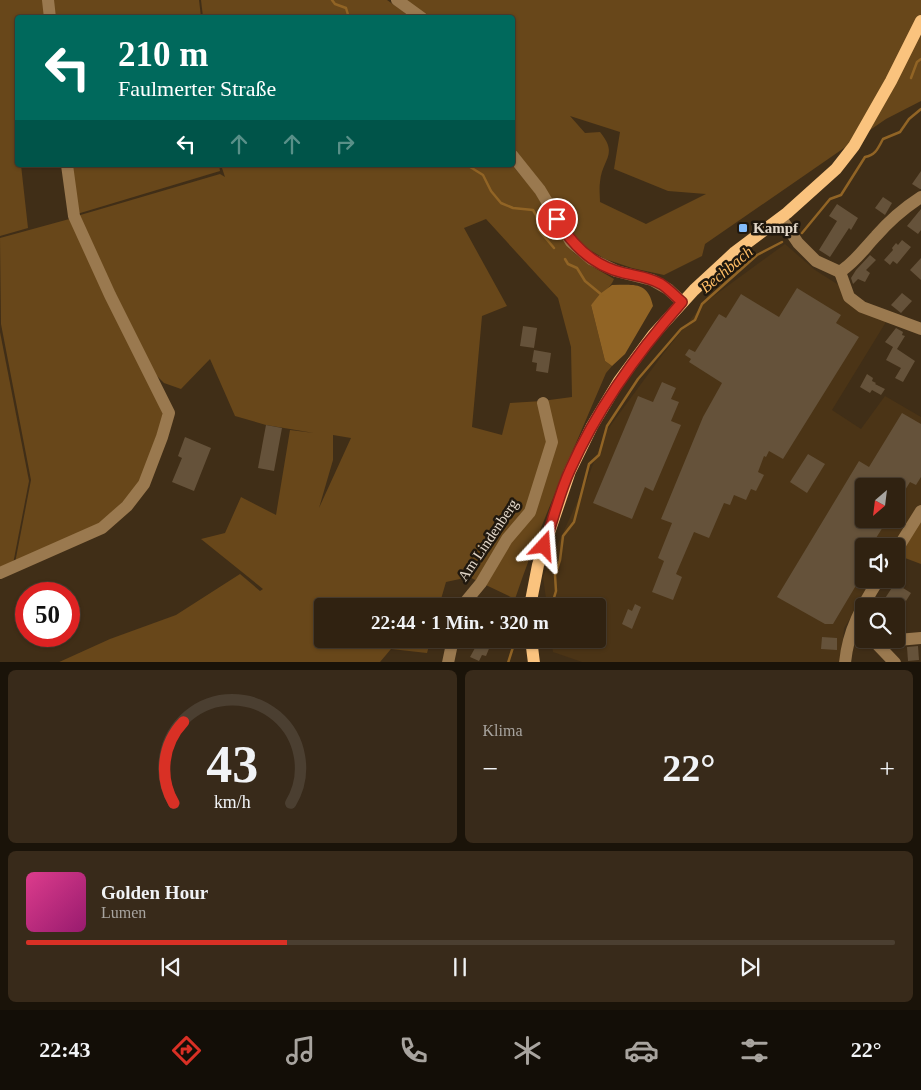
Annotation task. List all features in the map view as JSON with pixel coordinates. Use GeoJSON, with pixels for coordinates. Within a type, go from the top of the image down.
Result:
{"type":"FeatureCollection","features":[{"type":"Feature","properties":{"kind":"main road"},"geometry":{"type":"LineString","coordinates":[[532,598],[538,565],[570,471],[592,426],[619,381],[653,335],[682,302],[735,252],[784,215],[836,169],[854,146],[891,81],[921,21]]}},
{"type":"Feature","properties":{"kind":"main road"},"geometry":{"type":"LineString","coordinates":[[532,648],[534,662]]}},
{"type":"Feature","properties":{"kind":"street"},"geometry":{"type":"LineString","coordinates":[[48,0],[50,15]]}},
{"type":"Feature","properties":{"kind":"street"},"geometry":{"type":"LineString","coordinates":[[397,0],[418,15]]}},
{"type":"Feature","properties":{"kind":"street"},"geometry":{"type":"LineString","coordinates":[[515,159],[540,190],[568,238],[591,259],[616,271],[652,280],[668,289],[682,302]]}},
{"type":"Feature","properties":{"kind":"street"},"geometry":{"type":"LineString","coordinates":[[0,573],[102,528],[127,506],[144,484],[169,413],[110,295],[74,216],[67,167]]}},
{"type":"Feature","properties":{"kind":"street"},"geometry":{"type":"LineString","coordinates":[[840,272],[855,262],[876,234],[903,209],[921,197]]}},
{"type":"Feature","properties":{"kind":"street"},"geometry":{"type":"LineString","coordinates":[[784,215],[798,243],[816,261],[840,272],[849,297],[862,307],[921,329]]}},
{"type":"Feature","properties":{"kind":"street","name":"Am Lindenberg"},"geometry":{"type":"LineString","coordinates":[[469,598],[481,583],[507,539],[530,512],[552,442],[543,403]]}},
{"type":"Feature","properties":{"kind":"street"},"geometry":{"type":"LineString","coordinates":[[904,538],[921,511]]}},
{"type":"Feature","properties":{"kind":"street"},"geometry":{"type":"LineString","coordinates":[[845,662],[852,629],[874,588]]}},
{"type":"Feature","properties":{"kind":"street"},"geometry":{"type":"LineString","coordinates":[[905,638],[921,638]]}},
{"type":"Feature","properties":{"kind":"street"},"geometry":{"type":"LineString","coordinates":[[448,662],[451,648]]}},
{"type":"Feature","properties":{"kind":"street"},"geometry":{"type":"LineString","coordinates":[[879,648],[895,662]]}},
{"type":"Feature","properties":{"kind":"shaded area"},"geometry":{"type":"Polygon","coordinates":[[[0,0],[44,0],[46,15],[15,15],[15,167],[21,167],[28,228],[0,236],[0,0]]]}},
{"type":"Feature","properties":{"kind":"shaded area"},"geometry":{"type":"Polygon","coordinates":[[[49,0],[199,0],[201,15],[51,15],[49,0]]]}},
{"type":"Feature","properties":{"kind":"shaded area"},"geometry":{"type":"Polygon","coordinates":[[[201,0],[387,0],[408,15],[203,15],[201,0]]]}},
{"type":"Feature","properties":{"kind":"shaded area"},"geometry":{"type":"Polygon","coordinates":[[[402,0],[921,0],[921,101],[886,119],[705,244],[702,256],[664,275],[632,268],[605,259],[588,249],[572,236],[534,175],[515,151],[515,15],[425,15],[402,0]],[[570,116],[585,133],[600,132],[606,140],[609,152],[601,174],[600,202],[646,224],[706,194],[668,191],[614,169],[620,132],[570,116]]]}},
{"type":"Feature","properties":{"kind":"shaded area"},"geometry":{"type":"Polygon","coordinates":[[[69,167],[219,167],[220,171],[77,214],[69,167]]]}},
{"type":"Feature","properties":{"kind":"shaded area"},"geometry":{"type":"Polygon","coordinates":[[[222,167],[514,167],[534,191],[574,253],[614,279],[591,305],[605,361],[612,366],[606,373],[558,485],[515,598],[469,577],[446,582],[441,598],[314,598],[314,648],[428,648],[427,653],[391,649],[380,662],[59,662],[110,639],[176,615],[240,574],[260,591],[263,589],[201,539],[225,533],[241,497],[276,515],[290,430],[314,433],[266,425],[235,416],[210,359],[181,389],[164,383],[156,375],[77,216],[220,174],[225,177],[222,167]],[[486,219],[464,228],[507,306],[482,316],[472,427],[502,435],[510,403],[572,397],[571,347],[558,298],[486,219]],[[333,435],[333,460],[319,508],[351,438],[333,435]]]}},
{"type":"Feature","properties":{"kind":"shaded area"},"geometry":{"type":"Polygon","coordinates":[[[73,218],[164,416],[137,488],[99,525],[15,563],[31,480],[1,324],[0,238],[73,218]]]}},
{"type":"Feature","properties":{"kind":"shaded area"},"geometry":{"type":"Polygon","coordinates":[[[785,244],[815,270],[889,317],[832,410],[861,429],[885,396],[921,417],[921,505],[901,538],[855,538],[855,588],[870,588],[864,598],[855,598],[855,611],[844,628],[841,662],[582,662],[553,652],[552,648],[606,648],[606,598],[546,598],[543,577],[587,480],[605,433],[663,354],[703,304],[785,244]]]}},
{"type":"Feature","properties":{"kind":"shaded area"},"geometry":{"type":"Polygon","coordinates":[[[612,285],[633,285],[643,288],[651,298],[653,306],[625,354],[612,366],[605,361],[591,305],[600,294],[612,285]]]}},
{"type":"Feature","properties":{"kind":"shaded area"},"geometry":{"type":"Polygon","coordinates":[[[0,332],[29,481],[13,564],[0,570],[0,332]]]}},
{"type":"Feature","properties":{"kind":"shaded area"},"geometry":{"type":"Polygon","coordinates":[[[921,516],[921,564],[905,558],[905,542],[921,516]]]}},
{"type":"Feature","properties":{"kind":"building"},"geometry":{"type":"Polygon","coordinates":[[[921,171],[921,189],[920,189],[912,184],[921,171]]]}},
{"type":"Feature","properties":{"kind":"building"},"geometry":{"type":"Polygon","coordinates":[[[883,197],[892,203],[885,215],[875,208],[883,197]]]}},
{"type":"Feature","properties":{"kind":"building"},"geometry":{"type":"Polygon","coordinates":[[[837,204],[858,218],[830,257],[819,250],[837,221],[829,216],[837,204]]]}},
{"type":"Feature","properties":{"kind":"building"},"geometry":{"type":"Polygon","coordinates":[[[921,209],[921,230],[918,234],[907,226],[921,209]]]}},
{"type":"Feature","properties":{"kind":"building"},"geometry":{"type":"Polygon","coordinates":[[[902,240],[911,247],[897,264],[893,261],[890,265],[884,260],[893,250],[892,248],[896,243],[898,245],[902,240]]]}},
{"type":"Feature","properties":{"kind":"building"},"geometry":{"type":"Polygon","coordinates":[[[870,255],[876,260],[866,270],[870,273],[865,282],[858,279],[853,284],[851,278],[870,255]]]}},
{"type":"Feature","properties":{"kind":"building"},"geometry":{"type":"Polygon","coordinates":[[[921,258],[921,280],[910,270],[921,258]]]}},
{"type":"Feature","properties":{"kind":"building"},"geometry":{"type":"Polygon","coordinates":[[[797,288],[841,315],[836,323],[859,337],[783,459],[769,451],[766,457],[764,456],[758,472],[764,475],[756,491],[751,489],[746,500],[734,495],[730,505],[724,503],[709,538],[694,532],[676,574],[682,577],[673,600],[652,592],[664,561],[658,558],[672,523],[661,519],[703,417],[722,383],[689,362],[691,359],[685,355],[689,349],[695,352],[719,314],[726,318],[741,294],[779,317],[797,288]]]}},
{"type":"Feature","properties":{"kind":"building"},"geometry":{"type":"Polygon","coordinates":[[[902,293],[912,301],[901,313],[891,305],[902,293]]]}},
{"type":"Feature","properties":{"kind":"building"},"geometry":{"type":"Polygon","coordinates":[[[523,326],[537,328],[534,348],[520,346],[523,326]]]}},
{"type":"Feature","properties":{"kind":"building"},"geometry":{"type":"Polygon","coordinates":[[[896,328],[903,332],[902,335],[905,336],[897,349],[915,361],[903,382],[895,378],[901,368],[886,360],[893,347],[885,342],[896,328]]]}},
{"type":"Feature","properties":{"kind":"building"},"geometry":{"type":"Polygon","coordinates":[[[534,350],[551,353],[548,373],[536,371],[537,363],[532,362],[534,350]]]}},
{"type":"Feature","properties":{"kind":"building"},"geometry":{"type":"Polygon","coordinates":[[[867,374],[873,378],[872,381],[875,384],[885,389],[881,395],[872,390],[870,393],[860,387],[867,374]]]}},
{"type":"Feature","properties":{"kind":"building"},"geometry":{"type":"Polygon","coordinates":[[[662,382],[676,388],[671,399],[679,402],[671,421],[681,425],[653,491],[645,487],[632,519],[593,503],[638,396],[653,402],[662,382]]]}},
{"type":"Feature","properties":{"kind":"building"},"geometry":{"type":"Polygon","coordinates":[[[902,413],[921,424],[921,477],[916,485],[910,482],[905,490],[905,478],[855,478],[855,528],[882,528],[876,538],[855,538],[855,587],[833,624],[825,624],[777,597],[859,461],[869,467],[902,413]]]}},
{"type":"Feature","properties":{"kind":"building"},"geometry":{"type":"Polygon","coordinates":[[[266,425],[282,428],[274,471],[258,468],[266,425]]]}},
{"type":"Feature","properties":{"kind":"building"},"geometry":{"type":"Polygon","coordinates":[[[185,437],[211,448],[194,491],[172,482],[182,458],[178,456],[185,437]]]}},
{"type":"Feature","properties":{"kind":"building"},"geometry":{"type":"Polygon","coordinates":[[[808,454],[825,464],[807,493],[790,482],[808,454]]]}},
{"type":"Feature","properties":{"kind":"building"},"geometry":{"type":"Polygon","coordinates":[[[892,588],[903,588],[911,593],[906,601],[905,598],[885,598],[892,588]]]}},
{"type":"Feature","properties":{"kind":"building"},"geometry":{"type":"Polygon","coordinates":[[[635,604],[641,607],[632,629],[622,624],[628,609],[632,611],[635,604]]]}},
{"type":"Feature","properties":{"kind":"building"},"geometry":{"type":"Polygon","coordinates":[[[822,637],[837,638],[837,650],[821,649],[822,637]]]}},
{"type":"Feature","properties":{"kind":"building"},"geometry":{"type":"Polygon","coordinates":[[[918,646],[919,660],[908,661],[907,647],[918,646]]]}},
{"type":"Feature","properties":{"kind":"building"},"geometry":{"type":"Polygon","coordinates":[[[475,648],[489,648],[486,656],[482,655],[479,661],[470,657],[475,648]]]}},
{"type":"Feature","properties":{"kind":"waterway"},"geometry":{"type":"LineString","coordinates":[[332,0],[335,4],[346,8],[348,15]]}},
{"type":"Feature","properties":{"kind":"waterway","name":"Bechbach"},"geometry":{"type":"LineString","coordinates":[[911,78],[917,62],[921,59]]}},
{"type":"Feature","properties":{"kind":"waterway","name":"Bechbach"},"geometry":{"type":"LineString","coordinates":[[802,233],[830,199],[841,195],[865,157],[874,153],[883,139],[900,132],[909,119],[921,109]]}},
{"type":"Feature","properties":{"kind":"waterway"},"geometry":{"type":"LineString","coordinates":[[470,167],[483,175],[491,191],[501,203],[513,208],[533,210],[539,230],[554,248]]}},
{"type":"Feature","properties":{"kind":"waterway","name":"Bechbach"},"geometry":{"type":"LineString","coordinates":[[554,598],[556,591],[555,575],[560,560],[563,536],[574,522],[589,464],[599,455],[607,426],[638,379],[681,329],[695,320],[702,304],[757,255],[782,242]]}},
{"type":"Feature","properties":{"kind":"waterway"},"geometry":{"type":"LineString","coordinates":[[565,259],[568,264],[577,268],[585,281],[602,295]]}},
{"type":"Feature","properties":{"kind":"waterway","name":"Bechbach"},"geometry":{"type":"LineString","coordinates":[[508,662],[513,648]]}},
{"type":"Feature","properties":{"kind":"place","name":"Kampf"},"geometry":{"type":"Point","coordinates":[743,228]}},
{"type":"Feature","properties":{"kind":"route"},"geometry":{"type":"LineString","coordinates":[[544,546],[570,471],[592,426],[619,381],[653,335],[682,302],[661,284],[616,271],[591,259],[572,242],[557,219]]}}]}
